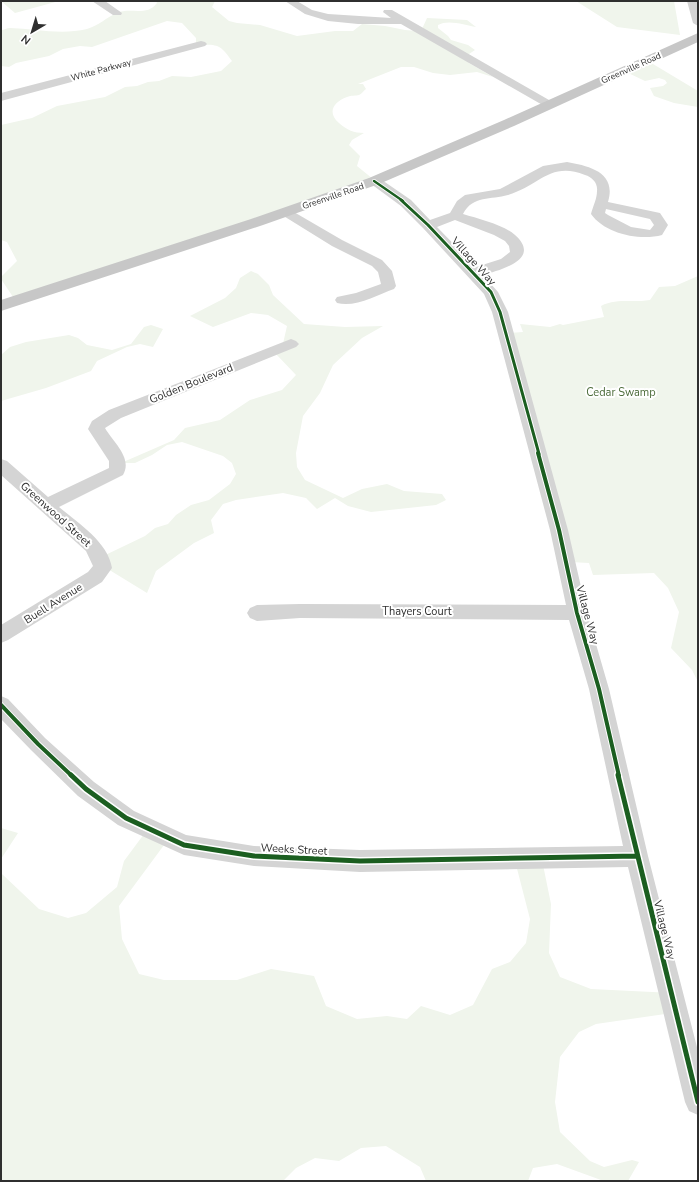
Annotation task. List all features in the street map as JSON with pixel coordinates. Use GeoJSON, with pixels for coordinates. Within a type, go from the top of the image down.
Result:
{"type":"FeatureCollection","features":[{"type":"Feature","properties":{"kind":"main road","name":"Greenville Road"},"geometry":{"type":"LineString","coordinates":[[1,306],[287,212],[374,181],[698,37]]}},
{"type":"Feature","properties":{"kind":"street"},"geometry":{"type":"LineString","coordinates":[[97,1],[117,13]]}},
{"type":"Feature","properties":{"kind":"street"},"geometry":{"type":"LineString","coordinates":[[290,1],[311,14],[330,19],[407,19]]}},
{"type":"Feature","properties":{"kind":"street"},"geometry":{"type":"LineString","coordinates":[[692,1],[698,23]]}},
{"type":"Feature","properties":{"kind":"street"},"geometry":{"type":"LineString","coordinates":[[388,12],[407,19],[550,104]]}},
{"type":"Feature","properties":{"kind":"street","name":"White Parkway"},"geometry":{"type":"LineString","coordinates":[[1,97],[201,44]]}},
{"type":"Feature","properties":{"kind":"street"},"geometry":{"type":"LineString","coordinates":[[455,216],[462,204],[472,198],[501,193],[542,170],[560,166],[573,167],[596,175],[602,182],[604,190],[600,204]]}},
{"type":"Feature","properties":{"kind":"street","name":"Village Way"},"geometry":{"type":"LineString","coordinates":[[374,181],[406,203],[428,225],[491,292],[500,312],[559,530],[577,613],[599,689],[637,856],[698,1102]]}},
{"type":"Feature","properties":{"kind":"street"},"geometry":{"type":"LineString","coordinates":[[287,212],[337,243],[377,263],[385,271],[389,286],[359,297],[342,300]]}},
{"type":"Feature","properties":{"kind":"street"},"geometry":{"type":"LineString","coordinates":[[428,225],[455,216],[509,237],[516,245],[516,253],[507,262],[473,272]]}},
{"type":"Feature","properties":{"kind":"street","name":"Golden Boulevard"},"geometry":{"type":"LineString","coordinates":[[46,506],[117,470],[118,460],[96,429],[98,425],[115,414],[291,344]]}},
{"type":"Feature","properties":{"kind":"street","name":"Greenwood Street"},"geometry":{"type":"LineString","coordinates":[[1,465],[92,546],[102,562],[103,568]]}},
{"type":"Feature","properties":{"kind":"street","name":"Buell Avenue"},"geometry":{"type":"LineString","coordinates":[[1,636],[95,577],[103,568]]}},
{"type":"Feature","properties":{"kind":"street","name":"Thayers Court"},"geometry":{"type":"LineString","coordinates":[[257,613],[324,611],[577,613]]}},
{"type":"Feature","properties":{"kind":"street","name":"Weeks Street"},"geometry":{"type":"LineString","coordinates":[[1,705],[38,744],[86,789],[126,818],[184,845],[254,856],[360,861],[637,856]]}},
{"type":"Feature","properties":{"kind":"green space"},"geometry":{"type":"Polygon","coordinates":[[[1,1],[59,1],[15,13],[1,1]]]}},
{"type":"Feature","properties":{"kind":"green space"},"geometry":{"type":"Polygon","coordinates":[[[156,1],[215,1],[212,7],[229,21],[260,25],[297,36],[335,31],[353,31],[362,24],[417,31],[422,29],[427,18],[467,20],[476,27],[447,22],[438,25],[438,28],[451,40],[468,45],[475,50],[466,56],[466,59],[469,63],[493,77],[477,72],[450,75],[433,73],[414,67],[401,67],[358,84],[363,84],[366,89],[359,95],[349,96],[338,102],[333,108],[333,115],[335,119],[345,128],[354,132],[364,133],[352,140],[349,145],[360,156],[357,166],[373,179],[15,300],[1,279],[1,277],[17,261],[7,242],[1,240],[1,125],[32,118],[57,106],[105,97],[125,87],[159,81],[172,76],[191,77],[221,71],[232,61],[218,46],[196,45],[196,38],[182,23],[167,21],[92,47],[80,46],[63,49],[49,56],[16,63],[9,67],[1,66],[1,30],[10,28],[68,32],[78,31],[95,26],[122,11],[148,10],[157,3],[156,1]]]}},
{"type":"Feature","properties":{"kind":"green space"},"geometry":{"type":"Polygon","coordinates":[[[576,1],[674,1],[680,35],[617,27],[576,1]]]}},
{"type":"Feature","properties":{"kind":"green space"},"geometry":{"type":"Polygon","coordinates":[[[648,61],[698,91],[698,107],[674,103],[654,96],[650,88],[663,86],[667,83],[665,80],[659,78],[645,81],[624,71],[648,61]]]}},
{"type":"Feature","properties":{"kind":"green space"},"geometry":{"type":"Polygon","coordinates":[[[251,271],[258,274],[269,285],[273,295],[304,324],[345,327],[383,326],[362,338],[333,365],[320,393],[303,416],[296,453],[297,467],[305,480],[343,498],[362,489],[387,484],[404,491],[442,494],[446,500],[436,505],[371,512],[348,506],[335,498],[317,509],[306,498],[283,493],[236,500],[223,504],[211,520],[214,533],[194,543],[156,571],[147,593],[98,563],[97,559],[145,536],[155,528],[168,524],[176,515],[191,505],[209,500],[230,484],[236,474],[232,463],[223,456],[182,442],[167,445],[152,455],[135,463],[121,463],[174,440],[185,428],[220,420],[250,400],[282,390],[296,375],[275,353],[282,348],[287,326],[268,315],[251,313],[213,327],[190,316],[225,298],[236,288],[240,278],[251,271]]]}},
{"type":"Feature","properties":{"kind":"green space","name":"Cedar Swamp"},"geometry":{"type":"Polygon","coordinates":[[[698,276],[698,682],[692,670],[671,648],[679,612],[668,588],[654,573],[593,575],[589,563],[570,562],[509,333],[523,332],[520,324],[550,327],[604,317],[601,306],[619,301],[650,300],[659,287],[675,286],[698,276]]]}},
{"type":"Feature","properties":{"kind":"green space"},"geometry":{"type":"Polygon","coordinates":[[[151,325],[163,329],[153,347],[140,344],[127,347],[97,361],[91,371],[46,388],[1,401],[1,355],[10,347],[26,342],[69,335],[78,338],[87,345],[112,350],[131,344],[144,327],[151,325]]]}},
{"type":"Feature","properties":{"kind":"green space"},"geometry":{"type":"Polygon","coordinates":[[[1,828],[18,833],[1,859],[1,828]]]}},
{"type":"Feature","properties":{"kind":"green space"},"geometry":{"type":"Polygon","coordinates":[[[144,834],[167,841],[119,906],[122,939],[139,974],[164,980],[237,980],[271,969],[314,976],[326,1006],[357,1019],[387,1016],[407,1019],[421,1006],[450,1015],[473,1005],[492,969],[510,962],[526,943],[530,919],[514,857],[541,855],[551,904],[549,953],[560,977],[591,989],[673,993],[679,1012],[596,1024],[579,1032],[560,1057],[555,1102],[560,1132],[590,1161],[604,1167],[632,1160],[639,1162],[628,1181],[601,1180],[557,1164],[533,1168],[528,1181],[426,1181],[420,1167],[386,1146],[361,1148],[339,1161],[315,1158],[296,1168],[283,1181],[1,1181],[1,868],[2,874],[39,909],[68,918],[86,913],[117,887],[124,861],[144,834]]]}},
{"type":"Feature","properties":{"kind":"cycle path"},"geometry":{"type":"LineString","coordinates":[[374,181],[406,203],[428,225],[491,292],[500,312],[559,530],[577,613],[599,689],[637,856],[698,1102]]}},
{"type":"Feature","properties":{"kind":"cycle path"},"geometry":{"type":"LineString","coordinates":[[1,705],[38,744],[86,789],[126,818],[184,845],[254,856],[360,861],[637,856]]}}]}
